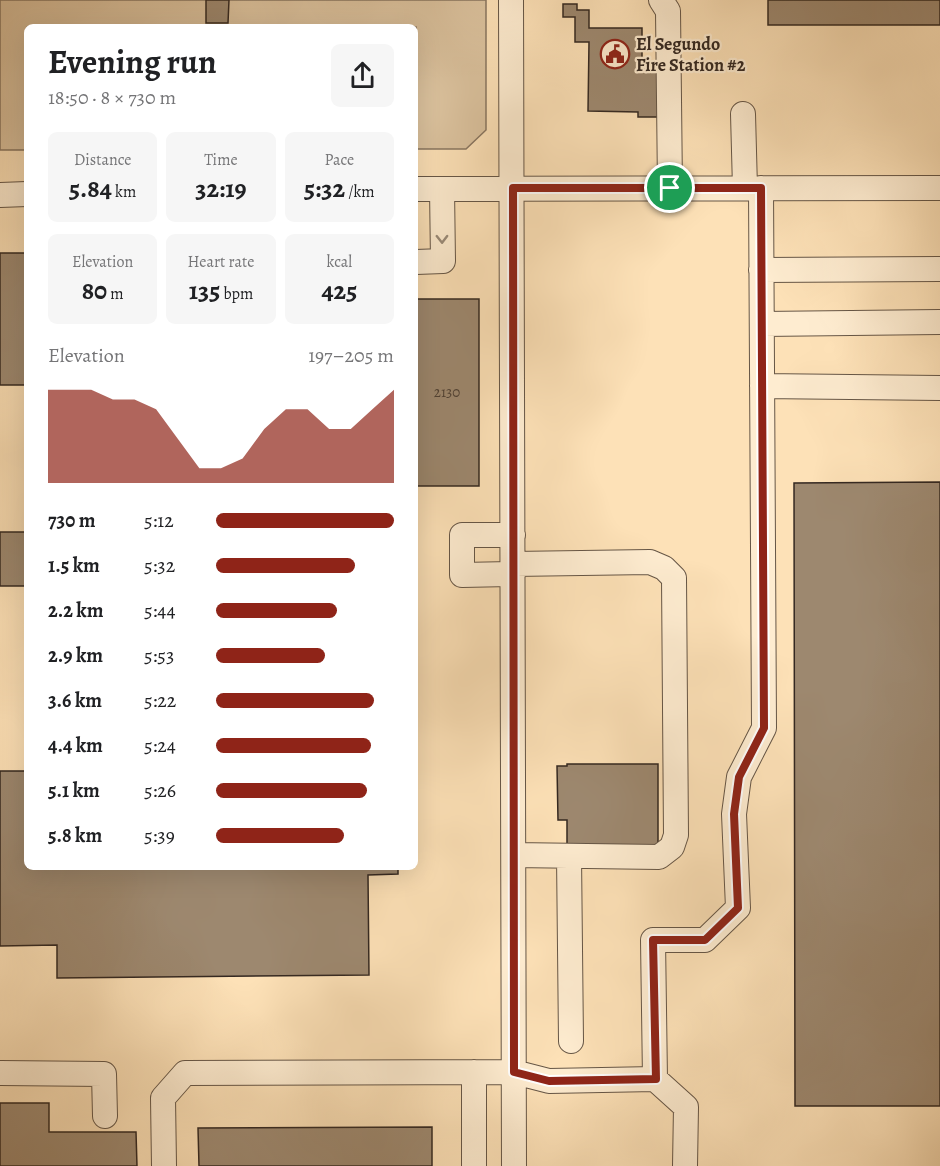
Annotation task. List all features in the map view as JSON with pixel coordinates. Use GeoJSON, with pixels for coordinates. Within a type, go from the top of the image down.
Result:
{"type":"FeatureCollection","features":[{"type":"Feature","properties":{"kind":"street"},"geometry":{"type":"LineString","coordinates":[[511,0],[514,1166]]}},
{"type":"Feature","properties":{"kind":"street"},"geometry":{"type":"LineString","coordinates":[[661,0],[668,11],[670,188]]}},
{"type":"Feature","properties":{"kind":"street"},"geometry":{"type":"LineString","coordinates":[[656,1079],[653,940],[705,940],[738,908],[734,814],[739,777],[764,728],[761,270],[743,114]]}},
{"type":"Feature","properties":{"kind":"street"},"geometry":{"type":"LineString","coordinates":[[418,189],[940,188]]}},
{"type":"Feature","properties":{"kind":"street"},"geometry":{"type":"LineString","coordinates":[[418,262],[443,261],[442,189]]}},
{"type":"Feature","properties":{"kind":"street"},"geometry":{"type":"LineString","coordinates":[[0,195],[24,194]]}},
{"type":"Feature","properties":{"kind":"street"},"geometry":{"type":"LineString","coordinates":[[761,270],[940,269]]}},
{"type":"Feature","properties":{"kind":"street"},"geometry":{"type":"LineString","coordinates":[[762,324],[940,322]]}},
{"type":"Feature","properties":{"kind":"street"},"geometry":{"type":"LineString","coordinates":[[762,386],[940,388]]}},
{"type":"Feature","properties":{"kind":"street"},"geometry":{"type":"LineString","coordinates":[[513,535],[462,535],[462,575],[513,569],[650,562],[664,568],[674,578],[676,835],[672,847],[659,857],[514,855]]}},
{"type":"Feature","properties":{"kind":"street"},"geometry":{"type":"LineString","coordinates":[[569,856],[571,1041]]}},
{"type":"Feature","properties":{"kind":"street"},"geometry":{"type":"LineString","coordinates":[[474,1072],[474,1166]]}},
{"type":"Feature","properties":{"kind":"street"},"geometry":{"type":"LineString","coordinates":[[164,1166],[164,1098],[185,1073],[514,1072],[549,1081],[656,1079],[686,1107],[685,1166]]}},
{"type":"Feature","properties":{"kind":"street"},"geometry":{"type":"LineString","coordinates":[[0,1073],[104,1074],[105,1116]]}},
{"type":"Feature","properties":{"kind":"shaded area"},"geometry":{"type":"Polygon","coordinates":[[[0,0],[486,0],[486,130],[466,149],[418,149],[418,24],[24,24],[24,150],[0,150],[0,0]]]}},
{"type":"Feature","properties":{"kind":"building"},"geometry":{"type":"Polygon","coordinates":[[[206,0],[229,0],[228,23],[206,23],[206,0]]]}},
{"type":"Feature","properties":{"kind":"building"},"geometry":{"type":"Polygon","coordinates":[[[768,0],[940,0],[940,25],[768,25],[768,0]]]}},
{"type":"Feature","properties":{"kind":"building","name":"El Segundo Fire Station #2"},"geometry":{"type":"Polygon","coordinates":[[[563,4],[577,4],[577,10],[589,10],[589,28],[642,28],[642,66],[646,66],[646,70],[660,70],[663,117],[638,117],[638,112],[588,111],[589,42],[575,42],[575,17],[563,17],[563,4]]]}},
{"type":"Feature","properties":{"kind":"building"},"geometry":{"type":"Polygon","coordinates":[[[0,253],[24,253],[24,385],[0,385],[0,253]]]}},
{"type":"Feature","properties":{"kind":"building"},"geometry":{"type":"Polygon","coordinates":[[[418,299],[479,299],[479,486],[418,486],[418,299]]]}},
{"type":"Feature","properties":{"kind":"building"},"geometry":{"type":"Polygon","coordinates":[[[940,482],[940,1106],[795,1106],[794,483],[940,482]]]}},
{"type":"Feature","properties":{"kind":"building"},"geometry":{"type":"Polygon","coordinates":[[[0,532],[24,532],[24,586],[0,586],[0,532]]]}},
{"type":"Feature","properties":{"kind":"building"},"geometry":{"type":"Polygon","coordinates":[[[567,764],[658,764],[658,849],[567,850],[567,820],[558,820],[557,766],[567,766],[567,764]]]}},
{"type":"Feature","properties":{"kind":"building"},"geometry":{"type":"Polygon","coordinates":[[[0,771],[24,771],[24,870],[398,870],[398,874],[368,875],[369,975],[57,978],[57,945],[0,946],[0,771]]]}},
{"type":"Feature","properties":{"kind":"building"},"geometry":{"type":"Polygon","coordinates":[[[0,1103],[49,1103],[49,1132],[136,1132],[137,1166],[0,1166],[0,1103]]]}},
{"type":"Feature","properties":{"kind":"building"},"geometry":{"type":"Polygon","coordinates":[[[432,1127],[432,1166],[199,1166],[198,1128],[432,1127]]]}},
{"type":"Feature","properties":{"kind":"place","name":"El Segundo Fire Station #2"},"geometry":{"type":"Point","coordinates":[615,54]}},
{"type":"Feature","properties":{"kind":"route"},"geometry":{"type":"LineString","coordinates":[[513,188],[670,188],[761,188],[764,728],[739,777],[734,814],[738,908],[705,940],[653,940],[656,1079],[549,1081],[514,1072],[513,188]]}}]}
